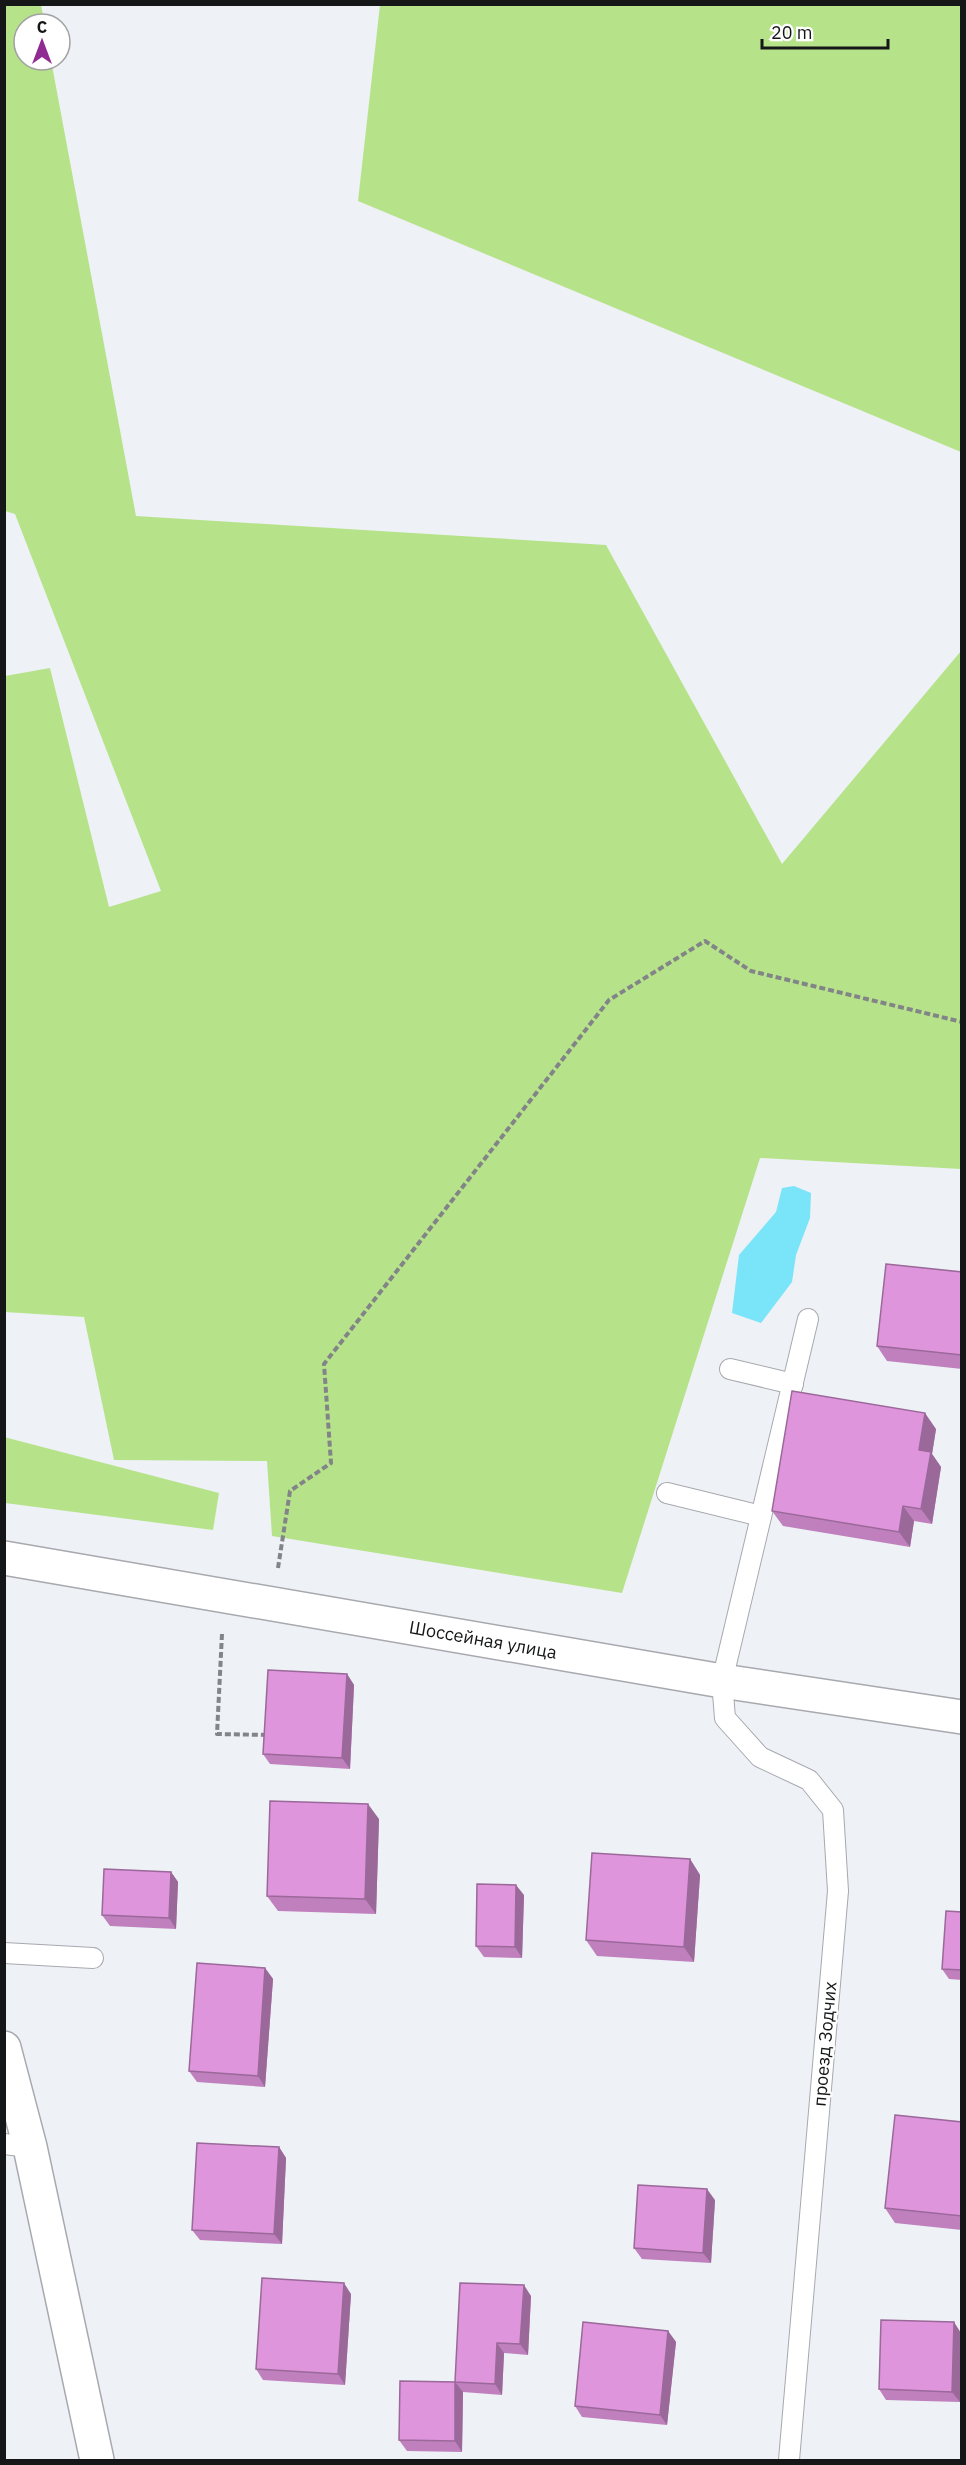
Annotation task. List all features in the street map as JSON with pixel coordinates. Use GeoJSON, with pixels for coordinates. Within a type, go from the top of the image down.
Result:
{"type":"FeatureCollection","features":[{"type":"Feature","properties":{"kind":"street","name":"Шоссейная улица"},"geometry":{"type":"LineString","coordinates":[[4,1558],[722,1680],[962,1717]]}},
{"type":"Feature","properties":{"kind":"street"},"geometry":{"type":"LineString","coordinates":[[4,2048],[17,2146],[98,2460]]}},
{"type":"Feature","properties":{"kind":"lane","name":"проезд Зодчих"},"geometry":{"type":"LineString","coordinates":[[789,2460],[838,1891],[833,1810],[809,1780],[760,1757],[725,1718],[722,1680],[808,1319]]}},
{"type":"Feature","properties":{"kind":"lane"},"geometry":{"type":"LineString","coordinates":[[730,1369],[793,1384]]}},
{"type":"Feature","properties":{"kind":"lane"},"geometry":{"type":"LineString","coordinates":[[667,1493],[761,1516]]}},
{"type":"Feature","properties":{"kind":"lane"},"geometry":{"type":"LineString","coordinates":[[4,1953],[93,1958]]}},
{"type":"Feature","properties":{"kind":"path"},"geometry":{"type":"LineString","coordinates":[[273,1604],[290,1491],[331,1463],[324,1364],[609,1000],[705,941],[751,971],[962,1022]]}},
{"type":"Feature","properties":{"kind":"path"},"geometry":{"type":"LineString","coordinates":[[222,1627],[217,1734],[272,1735]]}},
{"type":"Feature","properties":{"kind":"green space"},"geometry":{"type":"Polygon","coordinates":[[[5,4],[41,5],[42,12],[12,12],[12,72],[53,72],[136,516],[606,545],[782,864],[961,651],[961,1169],[760,1158],[622,1593],[272,1536],[267,1461],[114,1460],[84,1317],[5,1312],[5,676],[50,668],[109,907],[161,891],[15,514],[5,511],[5,4]]]}},
{"type":"Feature","properties":{"kind":"green space"},"geometry":{"type":"Polygon","coordinates":[[[380,5],[961,5],[961,452],[358,201],[380,5]]]}},
{"type":"Feature","properties":{"kind":"green space"},"geometry":{"type":"Polygon","coordinates":[[[4,1437],[219,1493],[213,1530],[5,1503],[4,1437]]]}},
{"type":"Feature","properties":{"kind":"water"},"geometry":{"type":"Polygon","coordinates":[[[794,1186],[811,1193],[810,1218],[796,1255],[792,1282],[761,1323],[732,1313],[739,1255],[776,1212],[782,1188],[794,1186]]]}},
{"type":"Feature","properties":{"kind":"building"},"geometry":{"type":"Polygon","coordinates":[[[886,1264],[962,1272],[962,1355],[877,1346],[886,1264]]]}},
{"type":"Feature","properties":{"kind":"building"},"geometry":{"type":"Polygon","coordinates":[[[792,1391],[925,1413],[919,1450],[931,1452],[921,1509],[903,1506],[899,1532],[772,1511],[792,1391]]]}},
{"type":"Feature","properties":{"kind":"building"},"geometry":{"type":"Polygon","coordinates":[[[268,1670],[347,1674],[342,1758],[263,1754],[268,1670]]]}},
{"type":"Feature","properties":{"kind":"building"},"geometry":{"type":"Polygon","coordinates":[[[270,1801],[368,1804],[365,1899],[267,1896],[270,1801]]]}},
{"type":"Feature","properties":{"kind":"building"},"geometry":{"type":"Polygon","coordinates":[[[592,1853],[690,1859],[684,1947],[586,1940],[592,1853]]]}},
{"type":"Feature","properties":{"kind":"building"},"geometry":{"type":"Polygon","coordinates":[[[104,1869],[171,1872],[169,1918],[102,1915],[104,1869]]]}},
{"type":"Feature","properties":{"kind":"building"},"geometry":{"type":"Polygon","coordinates":[[[477,1884],[516,1885],[515,1947],[476,1946],[477,1884]]]}},
{"type":"Feature","properties":{"kind":"building"},"geometry":{"type":"Polygon","coordinates":[[[946,1911],[962,1912],[962,1970],[942,1969],[946,1911]]]}},
{"type":"Feature","properties":{"kind":"building"},"geometry":{"type":"Polygon","coordinates":[[[197,1963],[265,1968],[258,2076],[189,2071],[197,1963]]]}},
{"type":"Feature","properties":{"kind":"building"},"geometry":{"type":"Polygon","coordinates":[[[895,2115],[962,2122],[962,2216],[885,2208],[895,2115]]]}},
{"type":"Feature","properties":{"kind":"building"},"geometry":{"type":"Polygon","coordinates":[[[197,2143],[279,2147],[274,2234],[192,2230],[197,2143]]]}},
{"type":"Feature","properties":{"kind":"building"},"geometry":{"type":"Polygon","coordinates":[[[638,2185],[707,2189],[703,2253],[634,2248],[638,2185]]]}},
{"type":"Feature","properties":{"kind":"building"},"geometry":{"type":"Polygon","coordinates":[[[262,2278],[344,2283],[338,2374],[256,2369],[262,2278]]]}},
{"type":"Feature","properties":{"kind":"building"},"geometry":{"type":"Polygon","coordinates":[[[460,2283],[524,2285],[520,2344],[497,2343],[495,2384],[455,2382],[460,2283]]]}},
{"type":"Feature","properties":{"kind":"building"},"geometry":{"type":"Polygon","coordinates":[[[881,2320],[954,2322],[952,2392],[879,2389],[881,2320]]]}},
{"type":"Feature","properties":{"kind":"building"},"geometry":{"type":"Polygon","coordinates":[[[583,2322],[668,2331],[660,2415],[575,2406],[583,2322]]]}},
{"type":"Feature","properties":{"kind":"building"},"geometry":{"type":"Polygon","coordinates":[[[400,2381],[455,2382],[455,2441],[399,2440],[400,2381]]]}}]}
